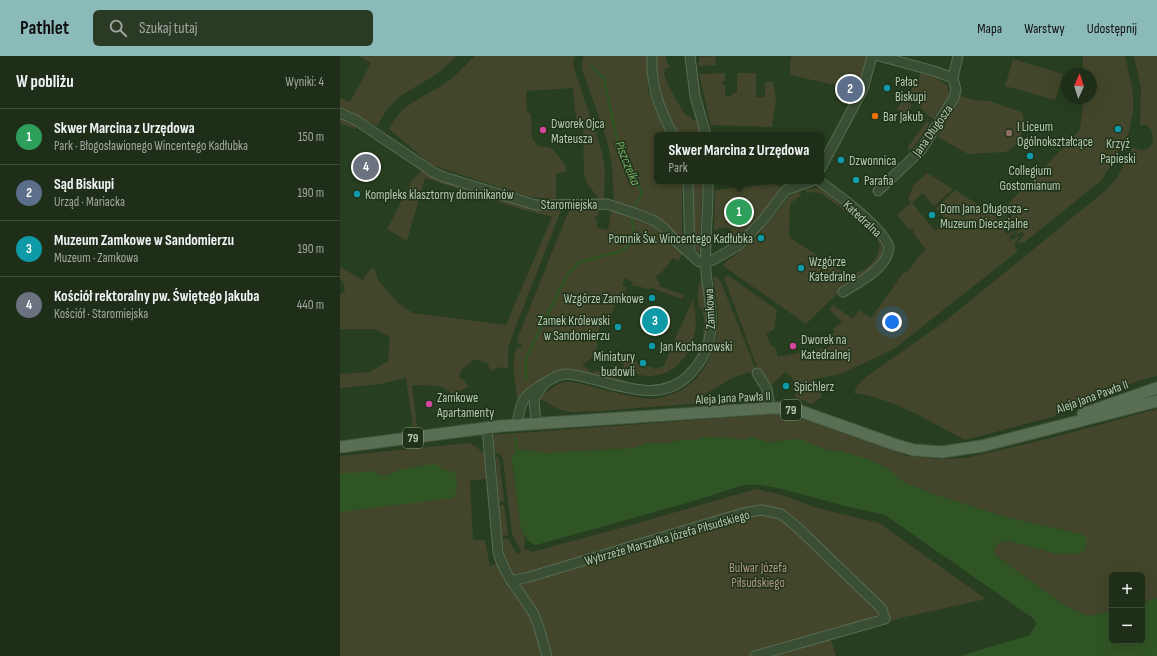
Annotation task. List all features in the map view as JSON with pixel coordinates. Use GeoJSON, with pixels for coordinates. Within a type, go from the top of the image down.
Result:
{"type":"FeatureCollection","features":[{"type":"Feature","properties":{"kind":"main road","name":"Aleja Jana Pawła II"},"geometry":{"type":"LineString","coordinates":[[1037,432],[1157,388]]}},
{"type":"Feature","properties":{"kind":"main road","name":"Aleja Jana Pawła II"},"geometry":{"type":"LineString","coordinates":[[517,425],[784,408],[800,411],[896,445],[914,450],[942,452],[982,446],[1157,401]]}},
{"type":"Feature","properties":{"kind":"main road","name":"79"},"geometry":{"type":"LineString","coordinates":[[340,447],[517,425]]}},
{"type":"Feature","properties":{"kind":"street"},"geometry":{"type":"LineString","coordinates":[[652,56],[652,78],[655,94],[659,107],[672,132]]}},
{"type":"Feature","properties":{"kind":"street"},"geometry":{"type":"LineString","coordinates":[[690,56],[695,96],[705,132]]}},
{"type":"Feature","properties":{"kind":"street"},"geometry":{"type":"LineString","coordinates":[[824,162],[863,89],[872,56]]}},
{"type":"Feature","properties":{"kind":"street"},"geometry":{"type":"LineString","coordinates":[[879,56],[934,71],[953,78]]}},
{"type":"Feature","properties":{"kind":"street","name":"Jana Długosza"},"geometry":{"type":"LineString","coordinates":[[878,191],[921,150],[954,98],[956,90],[953,78],[958,56]]}},
{"type":"Feature","properties":{"kind":"street","name":"Staromiejska"},"geometry":{"type":"LineString","coordinates":[[340,113],[354,119],[424,166],[444,177],[537,205],[607,204],[640,214],[658,223],[699,262],[706,262]]}},
{"type":"Feature","properties":{"kind":"street"},"geometry":{"type":"LineString","coordinates":[[688,184],[690,254]]}},
{"type":"Feature","properties":{"kind":"street","name":"Zamkowa"},"geometry":{"type":"LineString","coordinates":[[517,425],[519,412],[524,398],[531,391],[545,382],[562,375],[567,374],[645,391],[665,389],[680,382],[693,371],[705,353],[709,341],[711,314],[706,262],[708,184]]}},
{"type":"Feature","properties":{"kind":"street"},"geometry":{"type":"LineString","coordinates":[[706,262],[731,250],[747,239],[786,190],[803,184]]}},
{"type":"Feature","properties":{"kind":"street","name":"Katedralna"},"geometry":{"type":"LineString","coordinates":[[823,184],[858,211],[885,238],[889,247],[887,257],[869,277],[843,292]]}},
{"type":"Feature","properties":{"kind":"street"},"geometry":{"type":"LineString","coordinates":[[757,373],[767,389],[770,400],[770,408]]}},
{"type":"Feature","properties":{"kind":"street"},"geometry":{"type":"LineString","coordinates":[[536,423],[534,399],[545,382]]}},
{"type":"Feature","properties":{"kind":"street"},"geometry":{"type":"LineString","coordinates":[[486,428],[498,552],[501,562],[511,581],[534,613],[547,656]]}},
{"type":"Feature","properties":{"kind":"street","name":"Wybrzeże Marszałka Józefa Piłsudskiego"},"geometry":{"type":"LineString","coordinates":[[511,581],[529,577],[743,513],[761,510],[781,514],[797,527],[882,609],[885,619],[756,656]]}},
{"type":"Feature","properties":{"kind":"green space"},"geometry":{"type":"Polygon","coordinates":[[[359,56],[457,56],[437,74],[400,96],[388,108],[377,126],[340,108],[340,98],[350,102],[371,63],[359,56]]]}},
{"type":"Feature","properties":{"kind":"green space"},"geometry":{"type":"Polygon","coordinates":[[[475,56],[575,56],[573,62],[575,71],[602,152],[605,169],[604,200],[599,199],[587,183],[584,174],[583,128],[577,128],[573,88],[526,91],[527,112],[531,114],[532,139],[538,146],[552,149],[565,166],[566,171],[556,174],[556,199],[532,197],[520,194],[432,165],[389,129],[401,112],[408,106],[448,81],[475,56]]]}},
{"type":"Feature","properties":{"kind":"green space"},"geometry":{"type":"Polygon","coordinates":[[[584,56],[647,56],[648,91],[665,132],[654,132],[654,184],[682,184],[682,229],[684,242],[682,243],[667,226],[652,215],[614,202],[612,166],[607,140],[582,69],[582,61],[584,56]]]}},
{"type":"Feature","properties":{"kind":"green space"},"geometry":{"type":"Polygon","coordinates":[[[657,56],[666,56],[670,68],[665,68],[664,74],[670,89],[684,113],[693,120],[698,120],[700,132],[677,132],[662,97],[657,68],[657,56]]]}},
{"type":"Feature","properties":{"kind":"green space"},"geometry":{"type":"Polygon","coordinates":[[[715,56],[716,65],[699,66],[699,57],[715,56]]]}},
{"type":"Feature","properties":{"kind":"green space"},"geometry":{"type":"Polygon","coordinates":[[[792,56],[866,56],[860,82],[841,73],[843,77],[839,86],[790,75],[790,61],[792,56]]]}},
{"type":"Feature","properties":{"kind":"green space"},"geometry":{"type":"Polygon","coordinates":[[[1083,56],[1125,56],[1133,92],[1133,113],[1128,135],[1102,180],[1026,242],[1017,244],[1024,234],[1022,232],[1012,237],[1020,229],[1019,226],[1007,231],[1016,222],[1014,219],[1003,223],[1012,216],[1011,213],[999,218],[1007,210],[1006,206],[1080,129],[1083,104],[1097,104],[1097,68],[1083,68],[1083,56]]]}},
{"type":"Feature","properties":{"kind":"green space"},"geometry":{"type":"Polygon","coordinates":[[[1134,56],[1157,56],[1157,376],[1141,380],[1052,417],[965,440],[897,405],[854,393],[857,386],[866,377],[944,322],[1105,191],[1116,179],[1133,147],[1141,150],[1147,149],[1151,146],[1153,137],[1150,128],[1146,125],[1140,125],[1141,88],[1134,56]]]}},
{"type":"Feature","properties":{"kind":"green space"},"geometry":{"type":"Polygon","coordinates":[[[1013,59],[1061,73],[1061,80],[1055,100],[1005,86],[1013,59]]]}},
{"type":"Feature","properties":{"kind":"green space"},"geometry":{"type":"Polygon","coordinates":[[[921,72],[934,77],[948,86],[948,91],[951,91],[950,95],[933,119],[910,97],[909,93],[913,87],[916,87],[921,72]]]}},
{"type":"Feature","properties":{"kind":"green space"},"geometry":{"type":"Polygon","coordinates":[[[725,73],[725,81],[722,81],[722,85],[725,85],[725,96],[732,96],[733,93],[737,93],[737,73],[756,73],[756,97],[765,97],[765,82],[773,82],[776,100],[772,127],[711,125],[699,74],[725,73]]]}},
{"type":"Feature","properties":{"kind":"green space"},"geometry":{"type":"Polygon","coordinates":[[[960,96],[975,100],[989,101],[1021,112],[1024,118],[1024,124],[1022,133],[1016,144],[1005,152],[968,154],[938,137],[960,96]]]}},
{"type":"Feature","properties":{"kind":"green space"},"geometry":{"type":"Polygon","coordinates":[[[903,99],[912,105],[906,115],[897,109],[903,99]]]}},
{"type":"Feature","properties":{"kind":"green space"},"geometry":{"type":"Polygon","coordinates":[[[340,118],[357,126],[355,129],[340,123],[340,118]]]}},
{"type":"Feature","properties":{"kind":"green space"},"geometry":{"type":"Polygon","coordinates":[[[927,121],[929,122],[929,126],[913,148],[909,150],[907,148],[927,121]]]}},
{"type":"Feature","properties":{"kind":"green space"},"geometry":{"type":"Polygon","coordinates":[[[422,171],[436,178],[562,208],[508,348],[508,369],[501,367],[491,371],[487,363],[475,359],[461,370],[459,377],[465,381],[468,387],[453,394],[440,386],[412,385],[417,426],[413,427],[406,378],[380,384],[340,388],[340,374],[370,372],[388,361],[390,337],[375,329],[340,329],[340,295],[345,291],[343,282],[340,279],[340,267],[363,280],[368,272],[374,267],[378,280],[398,303],[413,313],[506,325],[552,217],[521,209],[425,178],[407,241],[387,229],[413,179],[422,171]]]}},
{"type":"Feature","properties":{"kind":"green space"},"geometry":{"type":"Polygon","coordinates":[[[927,173],[953,189],[934,206],[923,193],[912,203],[935,231],[947,222],[936,208],[955,190],[990,212],[992,215],[1004,210],[996,218],[998,220],[1009,216],[1000,224],[1002,227],[1012,222],[1004,231],[1007,234],[1018,229],[1009,237],[1011,240],[1021,235],[1014,245],[1018,251],[894,349],[841,374],[815,379],[822,397],[811,404],[794,396],[801,389],[789,374],[788,375],[785,372],[772,384],[767,384],[758,370],[724,277],[729,276],[777,310],[774,330],[766,333],[771,346],[775,347],[778,357],[830,347],[828,339],[835,332],[833,329],[842,322],[829,309],[833,305],[853,319],[859,310],[871,318],[904,272],[907,273],[918,257],[926,250],[913,233],[914,231],[912,228],[910,230],[897,215],[911,203],[908,199],[913,186],[927,173]]]}},
{"type":"Feature","properties":{"kind":"green space"},"geometry":{"type":"Polygon","coordinates":[[[693,184],[703,184],[699,255],[695,245],[693,184]]]}},
{"type":"Feature","properties":{"kind":"green space"},"geometry":{"type":"Polygon","coordinates":[[[775,184],[783,189],[758,221],[736,242],[728,247],[730,237],[733,232],[727,227],[714,231],[715,190],[775,184]]]}},
{"type":"Feature","properties":{"kind":"green space"},"geometry":{"type":"Polygon","coordinates":[[[820,188],[878,235],[883,249],[882,255],[873,267],[837,294],[806,324],[722,265],[751,243],[790,196],[798,190],[801,195],[791,203],[790,206],[789,235],[792,239],[845,274],[862,271],[871,264],[878,253],[878,239],[861,223],[822,194],[815,192],[806,193],[805,190],[820,188]]]}},
{"type":"Feature","properties":{"kind":"green space"},"geometry":{"type":"Polygon","coordinates":[[[570,208],[599,209],[598,216],[595,216],[595,219],[597,219],[597,228],[608,230],[611,211],[643,220],[661,231],[683,254],[678,261],[673,258],[662,272],[655,277],[660,283],[659,286],[684,295],[682,299],[652,288],[649,289],[632,285],[633,282],[625,278],[622,286],[627,287],[621,302],[617,301],[612,313],[607,314],[596,338],[596,350],[592,357],[582,365],[592,373],[596,371],[600,372],[607,374],[607,376],[609,375],[636,385],[650,386],[674,380],[684,374],[671,383],[661,386],[650,387],[639,386],[566,369],[545,376],[517,399],[514,358],[517,347],[521,348],[523,345],[517,342],[518,337],[570,208]]]}},
{"type":"Feature","properties":{"kind":"green space"},"geometry":{"type":"Polygon","coordinates":[[[713,276],[717,277],[721,282],[756,370],[732,378],[704,395],[705,401],[763,396],[763,398],[602,411],[569,412],[558,409],[545,401],[540,400],[550,389],[564,382],[579,383],[630,396],[651,399],[668,396],[686,387],[702,372],[712,353],[715,343],[718,316],[713,276]]]}},
{"type":"Feature","properties":{"kind":"green space"},"geometry":{"type":"Polygon","coordinates":[[[701,281],[703,283],[706,308],[706,332],[704,342],[695,362],[685,372],[699,352],[703,340],[705,317],[703,317],[703,310],[699,306],[698,293],[698,287],[701,281]]]}},
{"type":"Feature","properties":{"kind":"green space"},"geometry":{"type":"Polygon","coordinates":[[[693,299],[693,308],[695,309],[696,320],[695,331],[693,340],[685,356],[679,363],[672,369],[656,376],[643,376],[622,369],[624,364],[618,362],[621,353],[644,367],[648,366],[656,369],[664,366],[671,347],[676,346],[677,343],[675,339],[693,299]]]}},
{"type":"Feature","properties":{"kind":"green space","name":"Bulwar Józefa Piłsudskiego"},"geometry":{"type":"Polygon","coordinates":[[[1157,409],[1157,598],[1145,602],[1145,572],[1109,572],[1109,612],[1088,616],[1064,605],[995,555],[994,548],[1000,542],[1009,541],[1057,554],[1081,534],[1005,517],[930,493],[904,482],[887,468],[840,451],[827,450],[800,439],[770,443],[753,437],[743,440],[705,437],[696,440],[648,443],[634,448],[546,453],[528,450],[512,462],[521,528],[525,537],[524,549],[532,552],[756,489],[782,495],[817,508],[879,523],[986,599],[905,617],[831,639],[836,656],[340,656],[340,456],[469,443],[481,450],[487,461],[486,479],[470,481],[473,540],[485,540],[490,566],[506,561],[502,539],[508,538],[518,554],[521,551],[512,534],[503,460],[501,454],[495,453],[492,435],[777,414],[805,420],[907,456],[935,459],[965,458],[1047,439],[1157,409]]]}},
{"type":"Feature","properties":{"kind":"green space"},"geometry":{"type":"Polygon","coordinates":[[[497,456],[499,459],[504,501],[499,502],[496,458],[497,456]]]}},
{"type":"Feature","properties":{"kind":"green space"},"geometry":{"type":"Polygon","coordinates":[[[499,505],[504,505],[508,535],[502,536],[499,505]]]}},
{"type":"Feature","properties":{"kind":"shaded area"},"geometry":{"type":"Polygon","coordinates":[[[705,437],[743,440],[753,437],[770,443],[800,439],[827,450],[840,451],[868,459],[887,468],[904,482],[930,493],[1005,517],[1081,534],[1087,538],[1086,549],[1079,554],[1057,554],[1009,541],[1000,542],[994,548],[995,555],[1064,605],[1080,613],[1088,616],[1109,612],[1109,644],[1145,644],[1145,602],[1157,598],[1157,656],[960,656],[1030,635],[1036,624],[1034,619],[885,515],[782,489],[760,485],[744,485],[687,503],[536,545],[528,540],[524,534],[521,528],[512,462],[512,456],[517,451],[529,450],[546,453],[634,448],[648,443],[696,440],[705,437]]]}},
{"type":"Feature","properties":{"kind":"shaded area"},"geometry":{"type":"Polygon","coordinates":[[[434,464],[445,470],[455,472],[457,485],[454,498],[340,512],[340,474],[371,471],[384,476],[403,469],[434,464]]]}},
{"type":"Feature","properties":{"kind":"waterway","name":"Piszczelka"},"geometry":{"type":"LineString","coordinates":[[591,66],[604,78],[618,141],[642,194],[636,204],[635,211]]}},
{"type":"Feature","properties":{"kind":"waterway","name":"Piszczelka"},"geometry":{"type":"LineString","coordinates":[[526,381],[526,358],[567,275],[579,262],[622,251],[632,242],[634,232],[632,222],[634,216]]}},
{"type":"Feature","properties":{"kind":"waterway","name":"Piszczelka"},"geometry":{"type":"LineString","coordinates":[[515,437],[517,451]]}},
{"type":"Feature","properties":{"kind":"place","name":"Pałac Biskupi"},"geometry":{"type":"Point","coordinates":[887,88]}},
{"type":"Feature","properties":{"kind":"place","name":"Sąd Biskupi"},"geometry":{"type":"Point","coordinates":[850,89]}},
{"type":"Feature","properties":{"kind":"place","name":"Bar Jakub"},"geometry":{"type":"Point","coordinates":[875,116]}},
{"type":"Feature","properties":{"kind":"place","name":"Krzyż Papieski"},"geometry":{"type":"Point","coordinates":[1118,129]}},
{"type":"Feature","properties":{"kind":"place","name":"Dworek Ojca Mateusza"},"geometry":{"type":"Point","coordinates":[543,130]}},
{"type":"Feature","properties":{"kind":"place","name":"I Liceum Ogólnokształcące"},"geometry":{"type":"Point","coordinates":[1009,133]}},
{"type":"Feature","properties":{"kind":"place","name":"Collegium Gostomianum"},"geometry":{"type":"Point","coordinates":[1030,156]}},
{"type":"Feature","properties":{"kind":"place","name":"Dzwonnica"},"geometry":{"type":"Point","coordinates":[841,160]}},
{"type":"Feature","properties":{"kind":"place","name":"Kościół rektoralny pw. Świętego Jakuba"},"geometry":{"type":"Point","coordinates":[366,167]}},
{"type":"Feature","properties":{"kind":"place","name":"Parafia"},"geometry":{"type":"Point","coordinates":[856,180]}},
{"type":"Feature","properties":{"kind":"place","name":"Kompleks klasztorny dominikanów"},"geometry":{"type":"Point","coordinates":[357,194]}},
{"type":"Feature","properties":{"kind":"place","name":"Skwer Marcina z Urzędowa"},"geometry":{"type":"Point","coordinates":[739,212]}},
{"type":"Feature","properties":{"kind":"place","name":"Dom Jana Długosza - Muzeum Diecezjalne"},"geometry":{"type":"Point","coordinates":[932,215]}},
{"type":"Feature","properties":{"kind":"place","name":"Pomnik Św. Wincentego Kadłubka"},"geometry":{"type":"Point","coordinates":[761,238]}},
{"type":"Feature","properties":{"kind":"place","name":"Wzgórze Katedralne"},"geometry":{"type":"Point","coordinates":[801,268]}},
{"type":"Feature","properties":{"kind":"place","name":"Wzgórze Zamkowe"},"geometry":{"type":"Point","coordinates":[652,298]}},
{"type":"Feature","properties":{"kind":"place","name":"Muzeum Zamkowe w Sandomierzu"},"geometry":{"type":"Point","coordinates":[655,321]}},
{"type":"Feature","properties":{"kind":"place","name":"Zamek Królewski w Sandomierzu"},"geometry":{"type":"Point","coordinates":[618,327]}},
{"type":"Feature","properties":{"kind":"place","name":"Jan Kochanowski"},"geometry":{"type":"Point","coordinates":[652,346]}},
{"type":"Feature","properties":{"kind":"place","name":"Dworek na Katedralnej"},"geometry":{"type":"Point","coordinates":[793,346]}},
{"type":"Feature","properties":{"kind":"place","name":"Miniatury budowli"},"geometry":{"type":"Point","coordinates":[643,363]}},
{"type":"Feature","properties":{"kind":"place","name":"Spichlerz"},"geometry":{"type":"Point","coordinates":[786,386]}},
{"type":"Feature","properties":{"kind":"place","name":"Zamkowe Apartamenty"},"geometry":{"type":"Point","coordinates":[429,404]}}]}
